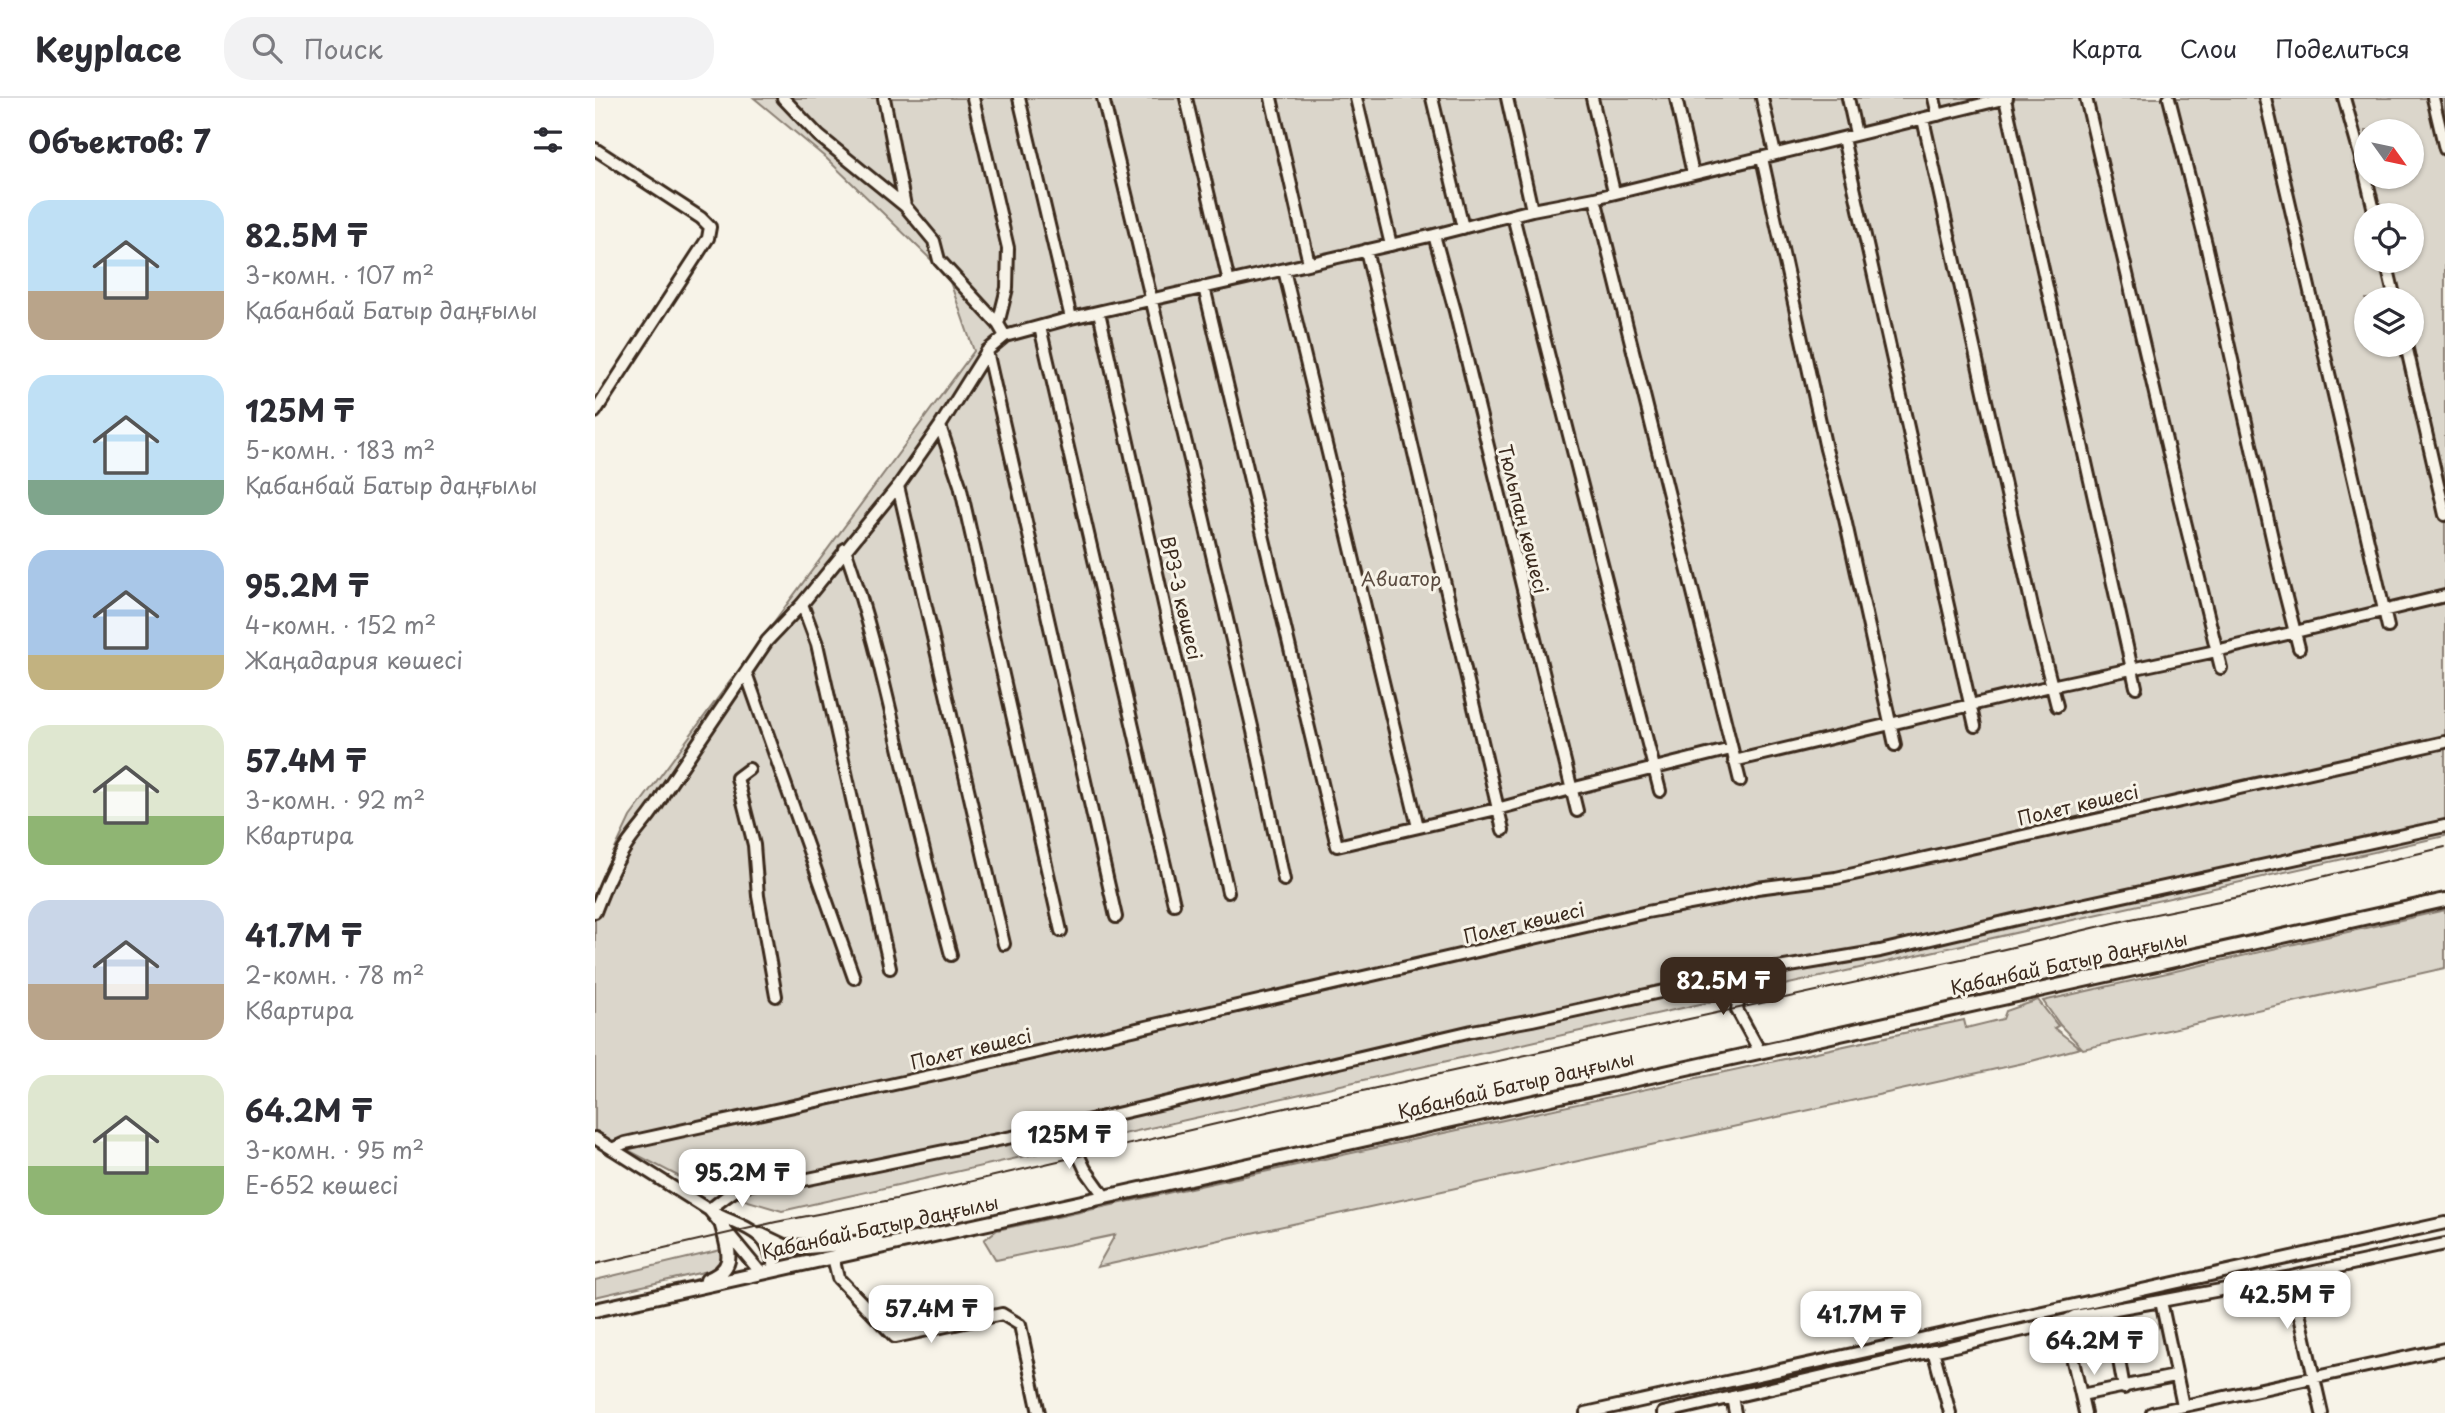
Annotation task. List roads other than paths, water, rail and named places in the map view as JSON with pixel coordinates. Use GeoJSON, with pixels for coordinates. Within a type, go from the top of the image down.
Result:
{"type":"FeatureCollection","features":[{"type":"Feature","properties":{"kind":"main road","name":"Қабанбай Батыр даңғылы"},"geometry":{"type":"LineString","coordinates":[[595,1310],[2445,900]]}},
{"type":"Feature","properties":{"kind":"main road"},"geometry":{"type":"LineString","coordinates":[[690,1288],[717,1276],[727,1265],[730,1253],[722,1226]]}},
{"type":"Feature","properties":{"kind":"main road"},"geometry":{"type":"LineString","coordinates":[[761,1236],[784,1246],[807,1247],[936,1234]]}},
{"type":"Feature","properties":{"kind":"street"},"geometry":{"type":"LineString","coordinates":[[783,98],[819,136],[905,206],[934,240],[939,260],[998,324],[1005,336]]}},
{"type":"Feature","properties":{"kind":"street"},"geometry":{"type":"LineString","coordinates":[[884,98],[905,206]]}},
{"type":"Feature","properties":{"kind":"street"},"geometry":{"type":"LineString","coordinates":[[973,98],[1008,248],[1007,288],[998,324]]}},
{"type":"Feature","properties":{"kind":"street"},"geometry":{"type":"LineString","coordinates":[[1019,98],[1070,318]]}},
{"type":"Feature","properties":{"kind":"street"},"geometry":{"type":"LineString","coordinates":[[1103,98],[1253,731],[1284,880]]}},
{"type":"Feature","properties":{"kind":"street"},"geometry":{"type":"LineString","coordinates":[[1186,98],[1229,282]]}},
{"type":"Feature","properties":{"kind":"street"},"geometry":{"type":"LineString","coordinates":[[1271,98],[1309,263]]}},
{"type":"Feature","properties":{"kind":"street"},"geometry":{"type":"LineString","coordinates":[[1356,98],[1391,245]]}},
{"type":"Feature","properties":{"kind":"street"},"geometry":{"type":"LineString","coordinates":[[1432,98],[1463,228]]}},
{"type":"Feature","properties":{"kind":"street"},"geometry":{"type":"LineString","coordinates":[[1507,98],[1532,210]]}},
{"type":"Feature","properties":{"kind":"street"},"geometry":{"type":"LineString","coordinates":[[1591,98],[1613,192]]}},
{"type":"Feature","properties":{"kind":"street"},"geometry":{"type":"LineString","coordinates":[[1676,98],[1693,174]]}},
{"type":"Feature","properties":{"kind":"street"},"geometry":{"type":"LineString","coordinates":[[1762,98],[1775,154]]}},
{"type":"Feature","properties":{"kind":"street"},"geometry":{"type":"LineString","coordinates":[[1848,98],[1856,134]]}},
{"type":"Feature","properties":{"kind":"street"},"geometry":{"type":"LineString","coordinates":[[1934,98],[1938,115]]}},
{"type":"Feature","properties":{"kind":"street"},"geometry":{"type":"LineString","coordinates":[[595,912],[605,885],[628,843],[657,809],[664,793],[768,641],[802,604],[898,486],[987,351],[1005,336],[1070,318],[1532,210],[1595,198],[2006,98],[2136,687]]}},
{"type":"Feature","properties":{"kind":"street"},"geometry":{"type":"LineString","coordinates":[[2086,98],[2221,668]]}},
{"type":"Feature","properties":{"kind":"street"},"geometry":{"type":"LineString","coordinates":[[2169,98],[2206,244],[2299,648]]}},
{"type":"Feature","properties":{"kind":"street"},"geometry":{"type":"LineString","coordinates":[[2265,98],[2285,194],[2388,627]]}},
{"type":"Feature","properties":{"kind":"street"},"geometry":{"type":"LineString","coordinates":[[2344,98],[2354,133]]}},
{"type":"Feature","properties":{"kind":"street"},"geometry":{"type":"LineString","coordinates":[[2433,98],[2445,149]]}},
{"type":"Feature","properties":{"kind":"street"},"geometry":{"type":"LineString","coordinates":[[1923,119],[2035,624],[2057,706]]}},
{"type":"Feature","properties":{"kind":"street"},"geometry":{"type":"LineString","coordinates":[[1843,138],[1975,726]]}},
{"type":"Feature","properties":{"kind":"street"},"geometry":{"type":"LineString","coordinates":[[595,149],[701,218],[710,228],[708,238],[595,412]]}},
{"type":"Feature","properties":{"kind":"street"},"geometry":{"type":"LineString","coordinates":[[1762,158],[1895,745]]}},
{"type":"Feature","properties":{"kind":"street"},"geometry":{"type":"LineString","coordinates":[[1595,198],[1740,781]]}},
{"type":"Feature","properties":{"kind":"street"},"geometry":{"type":"LineString","coordinates":[[1513,216],[1660,790]]}},
{"type":"Feature","properties":{"kind":"street","name":"Тюльпан көшесі"},"geometry":{"type":"LineString","coordinates":[[1434,235],[1577,811]]}},
{"type":"Feature","properties":{"kind":"street"},"geometry":{"type":"LineString","coordinates":[[1366,250],[1503,830]]}},
{"type":"Feature","properties":{"kind":"street"},"geometry":{"type":"LineString","coordinates":[[1284,270],[1418,827]]}},
{"type":"Feature","properties":{"kind":"street"},"geometry":{"type":"LineString","coordinates":[[1204,288],[1337,846],[1497,810],[1731,749]]}},
{"type":"Feature","properties":{"kind":"street","name":"ВРЗ-3 көшесі"},"geometry":{"type":"LineString","coordinates":[[1099,312],[1228,892]]}},
{"type":"Feature","properties":{"kind":"street"},"geometry":{"type":"LineString","coordinates":[[1040,327],[1174,904]]}},
{"type":"Feature","properties":{"kind":"street"},"geometry":{"type":"LineString","coordinates":[[987,351],[1116,917]]}},
{"type":"Feature","properties":{"kind":"street"},"geometry":{"type":"LineString","coordinates":[[2409,357],[2445,515]]}},
{"type":"Feature","properties":{"kind":"street"},"geometry":{"type":"LineString","coordinates":[[940,426],[960,485],[1061,932]]}},
{"type":"Feature","properties":{"kind":"street"},"geometry":{"type":"LineString","coordinates":[[898,486],[1004,944]]}},
{"type":"Feature","properties":{"kind":"street"},"geometry":{"type":"LineString","coordinates":[[845,549],[876,649],[951,955]]}},
{"type":"Feature","properties":{"kind":"street"},"geometry":{"type":"LineString","coordinates":[[1734,761],[2445,596]]}},
{"type":"Feature","properties":{"kind":"street"},"geometry":{"type":"LineString","coordinates":[[802,604],[817,644],[891,968]]}},
{"type":"Feature","properties":{"kind":"street"},"geometry":{"type":"LineString","coordinates":[[746,673],[854,978]]}},
{"type":"Feature","properties":{"kind":"street","name":"Полет көшесі"},"geometry":{"type":"LineString","coordinates":[[612,1149],[625,1143],[967,1068],[1647,912],[1722,898],[1757,887],[1836,878],[2445,741]]}},
{"type":"Feature","properties":{"kind":"street"},"geometry":{"type":"LineString","coordinates":[[749,769],[737,778],[754,845],[758,896],[776,996]]}},
{"type":"Feature","properties":{"kind":"street"},"geometry":{"type":"LineString","coordinates":[[709,1210],[734,1191],[754,1182],[789,1182],[1065,1126],[1472,1031],[1742,974],[1881,951],[2445,826]]}},
{"type":"Feature","properties":{"kind":"street"},"geometry":{"type":"LineString","coordinates":[[1742,974],[1737,1010],[1759,1051]]}},
{"type":"Feature","properties":{"kind":"street"},"geometry":{"type":"LineString","coordinates":[[1065,1126],[1086,1169],[1105,1197]]}},
{"type":"Feature","properties":{"kind":"street"},"geometry":{"type":"LineString","coordinates":[[595,1138],[709,1210],[761,1236],[769,1246],[768,1271]]}},
{"type":"Feature","properties":{"kind":"street"},"geometry":{"type":"LineString","coordinates":[[709,1210],[768,1271]]}},
{"type":"Feature","properties":{"kind":"street"},"geometry":{"type":"LineString","coordinates":[[1586,1413],[2445,1223]]}},
{"type":"Feature","properties":{"kind":"street"},"geometry":{"type":"LineString","coordinates":[[1663,1413],[2075,1316],[2291,1277],[2445,1244]]}},
{"type":"Feature","properties":{"kind":"street"},"geometry":{"type":"LineString","coordinates":[[833,1257],[838,1278],[895,1337],[1002,1314],[1020,1325],[1039,1413]]}},
{"type":"Feature","properties":{"kind":"street"},"geometry":{"type":"LineString","coordinates":[[2291,1277],[2322,1413]]}},
{"type":"Feature","properties":{"kind":"street"},"geometry":{"type":"LineString","coordinates":[[2161,1300],[2183,1406]]}},
{"type":"Feature","properties":{"kind":"street"},"geometry":{"type":"LineString","coordinates":[[2110,1310],[2125,1388]]}},
{"type":"Feature","properties":{"kind":"street"},"geometry":{"type":"LineString","coordinates":[[2067,1320],[2065,1327],[2085,1413]]}},
{"type":"Feature","properties":{"kind":"street"},"geometry":{"type":"LineString","coordinates":[[2152,1413],[2445,1349]]}},
{"type":"Feature","properties":{"kind":"street"},"geometry":{"type":"LineString","coordinates":[[1933,1350],[1950,1413]]}},
{"type":"Feature","properties":{"kind":"street"},"geometry":{"type":"LineString","coordinates":[[2081,1395],[2175,1376]]}},
{"type":"Feature","properties":{"kind":"street"},"geometry":{"type":"LineString","coordinates":[[1733,1397],[1735,1413]]}},
{"type":"Feature","properties":{"kind":"tram line"},"geometry":{"type":"LineString","coordinates":[[595,1264],[776,1222],[896,1199],[1267,1112],[2239,897],[2445,847]]}},
{"type":"Feature","properties":{"kind":"park label","name":"Авиатор"},"geometry":{"type":"Point","coordinates":[1401,579]}}]}
